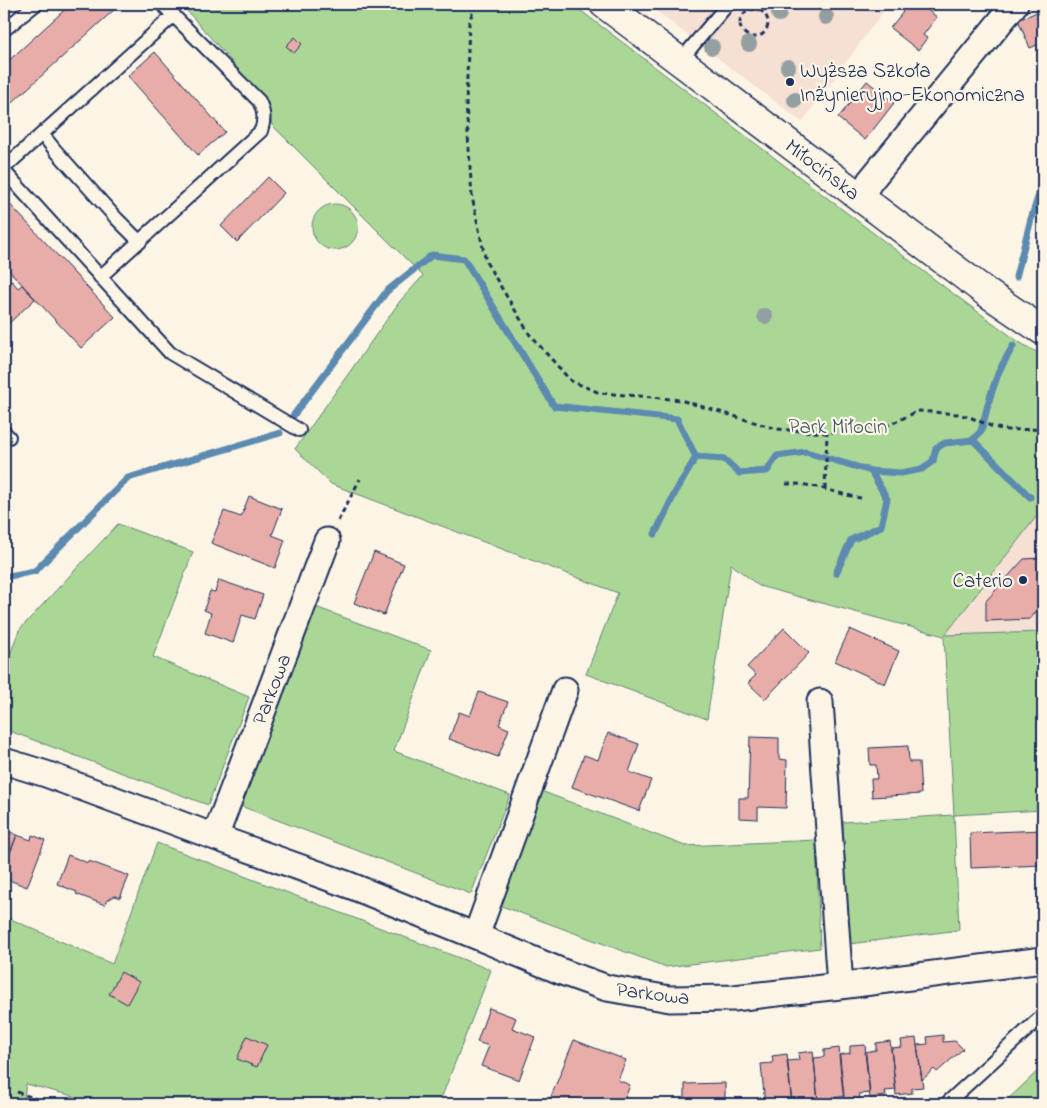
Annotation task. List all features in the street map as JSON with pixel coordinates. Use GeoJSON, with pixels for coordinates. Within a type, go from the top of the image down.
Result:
{"type":"FeatureCollection","features":[{"type":"Feature","properties":{"kind":"street","name":"Miłocińska"},"geometry":{"type":"LineString","coordinates":[[604,4],[987,293],[1043,331]]}},
{"type":"Feature","properties":{"kind":"street"},"geometry":{"type":"LineString","coordinates":[[860,198],[870,181],[1015,4]]}},
{"type":"Feature","properties":{"kind":"street","name":"Parkowa"},"geometry":{"type":"LineString","coordinates":[[216,838],[327,541]]}},
{"type":"Feature","properties":{"kind":"street"},"geometry":{"type":"LineString","coordinates":[[476,936],[565,690]]}},
{"type":"Feature","properties":{"kind":"street"},"geometry":{"type":"LineString","coordinates":[[820,702],[840,986]]}},
{"type":"Feature","properties":{"kind":"street","name":"Parkowa"},"geometry":{"type":"LineString","coordinates":[[4,761],[46,774],[216,838],[349,885],[564,974],[607,988],[670,999],[734,998],[1043,960]]}},
{"type":"Feature","properties":{"kind":"lane"},"geometry":{"type":"LineString","coordinates":[[4,30],[36,4]]}},
{"type":"Feature","properties":{"kind":"lane"},"geometry":{"type":"LineString","coordinates":[[100,277],[261,130],[264,120],[259,101],[162,4]]}},
{"type":"Feature","properties":{"kind":"lane"},"geometry":{"type":"LineString","coordinates":[[680,61],[728,4]]}},
{"type":"Feature","properties":{"kind":"lane"},"geometry":{"type":"LineString","coordinates":[[174,15],[59,117],[4,169],[170,354],[299,430]]}},
{"type":"Feature","properties":{"kind":"lane"},"geometry":{"type":"LineString","coordinates":[[42,134],[116,218],[140,242]]}},
{"type":"Feature","properties":{"kind":"lane"},"geometry":{"type":"LineString","coordinates":[[946,1104],[1043,1017]]}},
{"type":"Feature","properties":{"kind":"path"},"geometry":{"type":"LineString","coordinates":[[476,4],[469,23],[466,103],[472,197],[486,262],[530,335],[571,380],[600,393],[680,400],[777,429],[827,433],[890,425],[918,411],[958,414],[1007,430],[1043,430]]}},
{"type":"Feature","properties":{"kind":"path"},"geometry":{"type":"LineString","coordinates":[[752,8],[760,10],[768,19],[768,28],[760,36],[749,36],[741,30],[741,16],[745,11],[752,8]]}},
{"type":"Feature","properties":{"kind":"path"},"geometry":{"type":"LineString","coordinates":[[826,489],[827,433]]}},
{"type":"Feature","properties":{"kind":"path"},"geometry":{"type":"LineString","coordinates":[[327,541],[360,479]]}},
{"type":"Feature","properties":{"kind":"path"},"geometry":{"type":"LineString","coordinates":[[786,484],[805,485],[861,498]]}},
{"type":"Feature","properties":{"kind":"path"},"geometry":{"type":"LineString","coordinates":[[17,1092],[50,1104]]}},
{"type":"Feature","properties":{"kind":"shaded area","name":"Wyższa Szkoła Inżynieryjno-Ekonomiczna"},"geometry":{"type":"Polygon","coordinates":[[[647,4],[889,4],[802,122],[647,4]]]}},
{"type":"Feature","properties":{"kind":"shaded area"},"geometry":{"type":"Polygon","coordinates":[[[1043,508],[1043,632],[944,636],[1043,508]]]}},
{"type":"Feature","properties":{"kind":"green space","name":"Park Miłocin"},"geometry":{"type":"Polygon","coordinates":[[[181,4],[572,4],[951,292],[1019,342],[1043,356],[1043,508],[945,635],[1043,632],[1043,810],[954,815],[944,636],[759,586],[731,564],[707,719],[586,674],[618,593],[331,484],[295,449],[400,301],[423,276],[272,125],[268,103],[181,4]]]}},
{"type":"Feature","properties":{"kind":"green space"},"geometry":{"type":"Polygon","coordinates":[[[335,204],[348,208],[354,214],[358,227],[354,240],[348,246],[335,250],[322,246],[316,240],[312,227],[316,214],[322,208],[335,204]]]}},
{"type":"Feature","properties":{"kind":"green space"},"geometry":{"type":"Polygon","coordinates":[[[118,524],[193,552],[153,657],[249,697],[208,805],[4,729],[4,671],[19,630],[118,524]]]}},
{"type":"Feature","properties":{"kind":"green space"},"geometry":{"type":"Polygon","coordinates":[[[313,606],[431,650],[394,751],[510,795],[471,894],[238,805],[313,606]]]}},
{"type":"Feature","properties":{"kind":"green space"},"geometry":{"type":"Polygon","coordinates":[[[541,791],[685,846],[816,840],[820,948],[666,967],[499,905],[541,791]]]}},
{"type":"Feature","properties":{"kind":"green space"},"geometry":{"type":"Polygon","coordinates":[[[954,815],[959,930],[849,944],[843,822],[954,815]]]}},
{"type":"Feature","properties":{"kind":"green space"},"geometry":{"type":"Polygon","coordinates":[[[157,843],[491,970],[439,1104],[91,1104],[69,1095],[26,1084],[24,1098],[41,1104],[4,1104],[4,916],[112,964],[157,843]]]}},
{"type":"Feature","properties":{"kind":"green space"},"geometry":{"type":"Polygon","coordinates":[[[1043,1066],[1043,1104],[1003,1104],[1043,1066]]]}},
{"type":"Feature","properties":{"kind":"building"},"geometry":{"type":"Polygon","coordinates":[[[71,4],[111,4],[116,8],[4,110],[4,65],[71,4]]]}},
{"type":"Feature","properties":{"kind":"building"},"geometry":{"type":"Polygon","coordinates":[[[698,4],[709,4],[704,9],[698,4]]]}},
{"type":"Feature","properties":{"kind":"building"},"geometry":{"type":"Polygon","coordinates":[[[904,4],[919,4],[937,17],[923,35],[927,38],[918,50],[890,28],[903,12],[900,9],[904,4]]]}},
{"type":"Feature","properties":{"kind":"building"},"geometry":{"type":"Polygon","coordinates":[[[1040,4],[1043,4],[1043,52],[1041,53],[1037,45],[1030,48],[1018,20],[1042,10],[1040,4]]]}},
{"type":"Feature","properties":{"kind":"building"},"geometry":{"type":"Polygon","coordinates":[[[295,37],[302,44],[294,53],[286,46],[295,37]]]}},
{"type":"Feature","properties":{"kind":"building"},"geometry":{"type":"Polygon","coordinates":[[[155,52],[225,132],[198,155],[128,76],[155,52]]]}},
{"type":"Feature","properties":{"kind":"building"},"geometry":{"type":"Polygon","coordinates":[[[867,81],[894,103],[865,140],[838,118],[867,81]]]}},
{"type":"Feature","properties":{"kind":"building"},"geometry":{"type":"Polygon","coordinates":[[[268,177],[284,193],[237,242],[221,226],[268,177]]]}},
{"type":"Feature","properties":{"kind":"building"},"geometry":{"type":"Polygon","coordinates":[[[4,198],[115,317],[81,348],[4,265],[4,198]]]}},
{"type":"Feature","properties":{"kind":"building"},"geometry":{"type":"Polygon","coordinates":[[[12,281],[18,288],[22,285],[35,299],[6,326],[4,323],[4,289],[12,281]]]}},
{"type":"Feature","properties":{"kind":"building"},"geometry":{"type":"Polygon","coordinates":[[[249,496],[282,509],[272,535],[285,540],[275,568],[211,543],[224,511],[241,517],[249,496]]]}},
{"type":"Feature","properties":{"kind":"building"},"geometry":{"type":"Polygon","coordinates":[[[374,552],[404,564],[384,615],[354,603],[374,552]]]}},
{"type":"Feature","properties":{"kind":"building","name":"Caterio"},"geometry":{"type":"Polygon","coordinates":[[[1041,558],[1043,604],[1030,619],[986,621],[986,601],[1024,559],[1041,558]]]}},
{"type":"Feature","properties":{"kind":"building"},"geometry":{"type":"Polygon","coordinates":[[[219,580],[263,595],[255,619],[242,615],[233,643],[205,633],[211,613],[204,610],[210,591],[215,592],[219,580]]]}},
{"type":"Feature","properties":{"kind":"building"},"geometry":{"type":"Polygon","coordinates":[[[784,628],[809,653],[765,699],[748,683],[756,675],[747,667],[784,628]]]}},
{"type":"Feature","properties":{"kind":"building"},"geometry":{"type":"Polygon","coordinates":[[[850,629],[899,651],[885,684],[835,661],[850,629]]]}},
{"type":"Feature","properties":{"kind":"building"},"geometry":{"type":"Polygon","coordinates":[[[479,692],[508,702],[499,725],[509,729],[498,757],[449,739],[459,712],[470,716],[479,692]]]}},
{"type":"Feature","properties":{"kind":"building"},"geometry":{"type":"Polygon","coordinates":[[[608,733],[639,744],[629,772],[651,780],[639,811],[572,787],[584,755],[598,760],[608,733]]]}},
{"type":"Feature","properties":{"kind":"building"},"geometry":{"type":"Polygon","coordinates":[[[750,737],[779,738],[779,759],[787,760],[786,808],[758,807],[758,819],[739,818],[739,798],[748,798],[750,737]]]}},
{"type":"Feature","properties":{"kind":"building"},"geometry":{"type":"Polygon","coordinates":[[[908,746],[909,762],[919,762],[921,794],[872,797],[871,779],[877,779],[876,765],[870,765],[869,748],[908,746]]]}},
{"type":"Feature","properties":{"kind":"building"},"geometry":{"type":"Polygon","coordinates":[[[4,829],[17,835],[4,868],[4,829]]]}},
{"type":"Feature","properties":{"kind":"building"},"geometry":{"type":"Polygon","coordinates":[[[1043,830],[1043,865],[971,868],[970,833],[1043,830]]]}},
{"type":"Feature","properties":{"kind":"building"},"geometry":{"type":"Polygon","coordinates":[[[17,835],[31,840],[32,835],[45,840],[27,887],[4,878],[4,868],[17,835]]]}},
{"type":"Feature","properties":{"kind":"building"},"geometry":{"type":"Polygon","coordinates":[[[68,855],[129,876],[120,898],[115,896],[107,900],[105,905],[76,894],[77,892],[57,884],[68,855]]]}},
{"type":"Feature","properties":{"kind":"building"},"geometry":{"type":"Polygon","coordinates":[[[121,972],[139,982],[127,1004],[109,994],[121,972]]]}},
{"type":"Feature","properties":{"kind":"building"},"geometry":{"type":"Polygon","coordinates":[[[489,1008],[516,1018],[512,1028],[535,1037],[519,1080],[481,1066],[489,1046],[477,1042],[489,1008]]]}},
{"type":"Feature","properties":{"kind":"building"},"geometry":{"type":"Polygon","coordinates":[[[943,1035],[943,1042],[955,1041],[963,1049],[937,1072],[934,1069],[922,1080],[917,1045],[928,1044],[927,1037],[943,1035]]]}},
{"type":"Feature","properties":{"kind":"building"},"geometry":{"type":"Polygon","coordinates":[[[247,1036],[267,1045],[257,1067],[237,1059],[247,1036]]]}},
{"type":"Feature","properties":{"kind":"building"},"geometry":{"type":"Polygon","coordinates":[[[916,1038],[923,1087],[912,1088],[912,1093],[896,1095],[891,1048],[902,1047],[901,1040],[916,1038]]]}},
{"type":"Feature","properties":{"kind":"building"},"geometry":{"type":"Polygon","coordinates":[[[574,1040],[626,1060],[618,1080],[630,1085],[623,1104],[548,1104],[574,1040]]]}},
{"type":"Feature","properties":{"kind":"building"},"geometry":{"type":"Polygon","coordinates":[[[890,1041],[896,1090],[885,1091],[886,1096],[870,1098],[865,1052],[876,1050],[876,1043],[890,1041]]]}},
{"type":"Feature","properties":{"kind":"building"},"geometry":{"type":"Polygon","coordinates":[[[865,1045],[870,1093],[859,1094],[860,1099],[844,1101],[839,1055],[850,1053],[850,1046],[865,1045]]]}},
{"type":"Feature","properties":{"kind":"building"},"geometry":{"type":"Polygon","coordinates":[[[839,1048],[844,1096],[834,1098],[834,1102],[818,1104],[814,1058],[824,1057],[824,1050],[839,1048]]]}},
{"type":"Feature","properties":{"kind":"building"},"geometry":{"type":"Polygon","coordinates":[[[813,1051],[818,1100],[808,1101],[808,1104],[792,1104],[787,1061],[799,1060],[798,1053],[813,1051]]]}},
{"type":"Feature","properties":{"kind":"building"},"geometry":{"type":"Polygon","coordinates":[[[787,1054],[792,1103],[765,1104],[761,1064],[773,1063],[772,1056],[787,1054]]]}},
{"type":"Feature","properties":{"kind":"building"},"geometry":{"type":"Polygon","coordinates":[[[725,1083],[725,1104],[685,1104],[685,1084],[725,1083]]]}},
{"type":"Feature","properties":{"kind":"waterway"},"geometry":{"type":"LineString","coordinates":[[1016,277],[1043,182]]}},
{"type":"Feature","properties":{"kind":"waterway"},"geometry":{"type":"LineString","coordinates":[[293,416],[387,291],[432,255],[464,259],[554,406],[677,419],[696,457],[724,459],[739,473],[767,471],[777,456],[806,452],[871,471],[901,473],[922,469],[933,461],[936,448],[945,443],[973,440],[981,431],[999,371],[1013,346]]}},
{"type":"Feature","properties":{"kind":"waterway"},"geometry":{"type":"LineString","coordinates":[[4,577],[35,571],[128,478],[280,433]]}},
{"type":"Feature","properties":{"kind":"waterway"},"geometry":{"type":"LineString","coordinates":[[973,440],[1030,497]]}},
{"type":"Feature","properties":{"kind":"waterway"},"geometry":{"type":"LineString","coordinates":[[655,534],[675,493],[696,457]]}},
{"type":"Feature","properties":{"kind":"waterway"},"geometry":{"type":"LineString","coordinates":[[836,573],[851,540],[881,526],[887,499],[871,471]]}},
{"type":"Feature","properties":{"kind":"place","name":"Wyższa Szkoła Inżynieryjno-Ekonomiczna"},"geometry":{"type":"Point","coordinates":[790,82]}},
{"type":"Feature","properties":{"kind":"place","name":"Caterio"},"geometry":{"type":"Point","coordinates":[1023,580]}}]}
